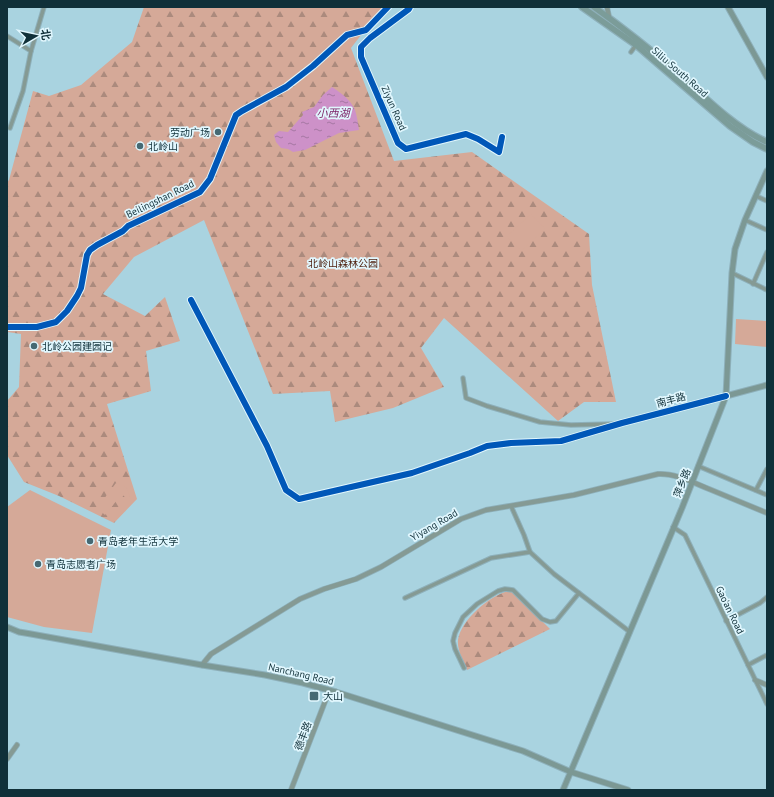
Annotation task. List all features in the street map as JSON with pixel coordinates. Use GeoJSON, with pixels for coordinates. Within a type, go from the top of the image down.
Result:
{"type":"FeatureCollection","features":[{"type":"Feature","properties":{"kind":"main road"},"geometry":{"type":"LineString","coordinates":[[728,7],[767,77]]}},
{"type":"Feature","properties":{"kind":"main road","name":"Siliu South Road"},"geometry":{"type":"LineString","coordinates":[[589,8],[609,18],[730,126],[753,142],[767,149]]}},
{"type":"Feature","properties":{"kind":"main road","name":"Siliu South Road"},"geometry":{"type":"LineString","coordinates":[[589,8],[638,43],[731,119],[755,136],[767,142]]}},
{"type":"Feature","properties":{"kind":"main road","name":"萍乡路"},"geometry":{"type":"LineString","coordinates":[[563,790],[630,632],[726,396],[732,273],[736,249],[745,220],[767,171]]}},
{"type":"Feature","properties":{"kind":"main road"},"geometry":{"type":"LineString","coordinates":[[726,396],[767,385]]}},
{"type":"Feature","properties":{"kind":"main road","name":"Nanchang Road"},"geometry":{"type":"LineString","coordinates":[[7,627],[19,632],[303,683],[523,751],[570,772],[628,790]]}},
{"type":"Feature","properties":{"kind":"street"},"geometry":{"type":"LineString","coordinates":[[10,128],[23,91],[31,51],[44,7]]}},
{"type":"Feature","properties":{"kind":"street","name":"Beilingshan Road"},"geometry":{"type":"LineString","coordinates":[[7,327],[37,327],[56,322],[67,311],[81,288],[87,255],[90,250],[123,232],[128,226],[200,192],[210,179],[236,115],[242,110],[286,87],[313,66],[347,35],[366,30],[388,7]]}},
{"type":"Feature","properties":{"kind":"street","name":"Ziyun Road"},"geometry":{"type":"LineString","coordinates":[[410,7],[370,38],[361,47],[361,57],[398,143],[406,149],[466,134],[478,139],[499,152],[502,137]]}},
{"type":"Feature","properties":{"kind":"street"},"geometry":{"type":"LineString","coordinates":[[607,7],[609,18]]}},
{"type":"Feature","properties":{"kind":"street"},"geometry":{"type":"LineString","coordinates":[[7,36],[31,51]]}},
{"type":"Feature","properties":{"kind":"street"},"geometry":{"type":"LineString","coordinates":[[631,52],[638,43]]}},
{"type":"Feature","properties":{"kind":"street"},"geometry":{"type":"LineString","coordinates":[[756,196],[767,201]]}},
{"type":"Feature","properties":{"kind":"street"},"geometry":{"type":"LineString","coordinates":[[745,220],[767,230]]}},
{"type":"Feature","properties":{"kind":"street"},"geometry":{"type":"LineString","coordinates":[[753,284],[767,252]]}},
{"type":"Feature","properties":{"kind":"street"},"geometry":{"type":"LineString","coordinates":[[732,273],[767,290]]}},
{"type":"Feature","properties":{"kind":"street","name":"南丰路"},"geometry":{"type":"LineString","coordinates":[[191,300],[267,446],[286,490],[299,499],[412,473],[487,446],[511,442],[561,441],[622,423],[726,396]]}},
{"type":"Feature","properties":{"kind":"street"},"geometry":{"type":"LineString","coordinates":[[463,378],[466,398],[540,422],[571,425],[622,423]]}},
{"type":"Feature","properties":{"kind":"street"},"geometry":{"type":"LineString","coordinates":[[698,466],[767,495]]}},
{"type":"Feature","properties":{"kind":"street"},"geometry":{"type":"LineString","coordinates":[[756,490],[767,469]]}},
{"type":"Feature","properties":{"kind":"street","name":"Yiyang Road"},"geometry":{"type":"LineString","coordinates":[[202,665],[211,654],[300,599],[324,589],[356,579],[381,567],[461,519],[486,510],[574,495],[658,474],[672,474],[767,513]]}},
{"type":"Feature","properties":{"kind":"street"},"geometry":{"type":"LineString","coordinates":[[511,506],[530,552],[554,574],[630,632]]}},
{"type":"Feature","properties":{"kind":"street","name":"Gao'an Road"},"geometry":{"type":"LineString","coordinates":[[673,527],[685,536],[767,704]]}},
{"type":"Feature","properties":{"kind":"street"},"geometry":{"type":"LineString","coordinates":[[405,598],[491,558],[530,552]]}},
{"type":"Feature","properties":{"kind":"street"},"geometry":{"type":"LineString","coordinates":[[464,668],[455,649],[453,641],[455,633],[463,617],[482,600],[498,590],[513,590],[542,619],[550,622],[556,620],[579,593]]}},
{"type":"Feature","properties":{"kind":"street"},"geometry":{"type":"LineString","coordinates":[[726,621],[767,598]]}},
{"type":"Feature","properties":{"kind":"street"},"geometry":{"type":"LineString","coordinates":[[748,665],[767,655]]}},
{"type":"Feature","properties":{"kind":"street"},"geometry":{"type":"LineString","coordinates":[[755,680],[767,685]]}},
{"type":"Feature","properties":{"kind":"street","name":"德丰路"},"geometry":{"type":"LineString","coordinates":[[292,790],[326,699],[336,692]]}},
{"type":"Feature","properties":{"kind":"street"},"geometry":{"type":"LineString","coordinates":[[7,759],[17,745]]}},
{"type":"Feature","properties":{"kind":"green space","name":"北岭山森林公园"},"geometry":{"type":"Polygon","coordinates":[[[144,7],[383,7],[351,48],[394,161],[472,152],[589,234],[592,285],[616,402],[584,402],[558,421],[444,318],[421,348],[444,387],[393,408],[335,422],[330,391],[273,394],[204,220],[134,257],[103,294],[145,316],[165,297],[180,341],[146,351],[151,391],[107,404],[137,499],[114,523],[59,496],[24,482],[7,455],[7,401],[19,387],[21,334],[7,332],[7,182],[9,180],[33,91],[49,96],[81,85],[132,42],[144,7]]]}},
{"type":"Feature","properties":{"kind":"green space"},"geometry":{"type":"Polygon","coordinates":[[[531,214],[545,229],[521,251],[507,236],[531,214]]]}},
{"type":"Feature","properties":{"kind":"green space"},"geometry":{"type":"Polygon","coordinates":[[[736,319],[767,321],[767,347],[735,344],[736,319]]]}},
{"type":"Feature","properties":{"kind":"green space"},"geometry":{"type":"Polygon","coordinates":[[[116,483],[121,484],[128,490],[133,502],[131,504],[122,494],[105,515],[97,508],[116,483]]]}},
{"type":"Feature","properties":{"kind":"green space"},"geometry":{"type":"Polygon","coordinates":[[[30,490],[111,530],[92,633],[44,627],[7,617],[7,507],[30,490]]]}},
{"type":"Feature","properties":{"kind":"green space"},"geometry":{"type":"Polygon","coordinates":[[[508,591],[513,592],[550,629],[467,670],[458,648],[460,632],[470,617],[485,603],[508,591]]]}},
{"type":"Feature","properties":{"kind":"water","name":"小西湖"},"geometry":{"type":"Polygon","coordinates":[[[332,87],[345,97],[353,106],[359,130],[339,133],[305,150],[293,152],[288,149],[281,148],[276,142],[274,135],[279,131],[288,132],[303,115],[302,112],[314,107],[323,95],[332,87]]]}},
{"type":"Feature","properties":{"kind":"cycle path"},"geometry":{"type":"LineString","coordinates":[[7,327],[37,327],[56,322],[67,311],[81,288],[87,255],[90,250],[123,231],[128,226],[200,192],[210,179],[236,115],[286,87],[313,66],[347,35],[366,30],[388,7]]}},
{"type":"Feature","properties":{"kind":"cycle path"},"geometry":{"type":"LineString","coordinates":[[410,7],[370,38],[361,47],[361,57],[398,143],[406,149],[466,134],[478,139],[499,152],[502,137]]}},
{"type":"Feature","properties":{"kind":"cycle path"},"geometry":{"type":"LineString","coordinates":[[191,300],[267,446],[286,490],[299,499],[412,473],[487,446],[511,443],[561,441],[622,423],[726,396]]}},
{"type":"Feature","properties":{"kind":"place","name":"劳动广场"},"geometry":{"type":"Point","coordinates":[218,132]}},
{"type":"Feature","properties":{"kind":"place","name":"北岭山"},"geometry":{"type":"Point","coordinates":[140,146]}},
{"type":"Feature","properties":{"kind":"place","name":"北岭公园建园记"},"geometry":{"type":"Point","coordinates":[34,346]}},
{"type":"Feature","properties":{"kind":"place","name":"青岛老年生活大学"},"geometry":{"type":"Point","coordinates":[90,541]}},
{"type":"Feature","properties":{"kind":"place","name":"青岛志愿者广场"},"geometry":{"type":"Point","coordinates":[38,564]}},
{"type":"Feature","properties":{"kind":"place","name":"大山"},"geometry":{"type":"Point","coordinates":[314,696]}}]}
